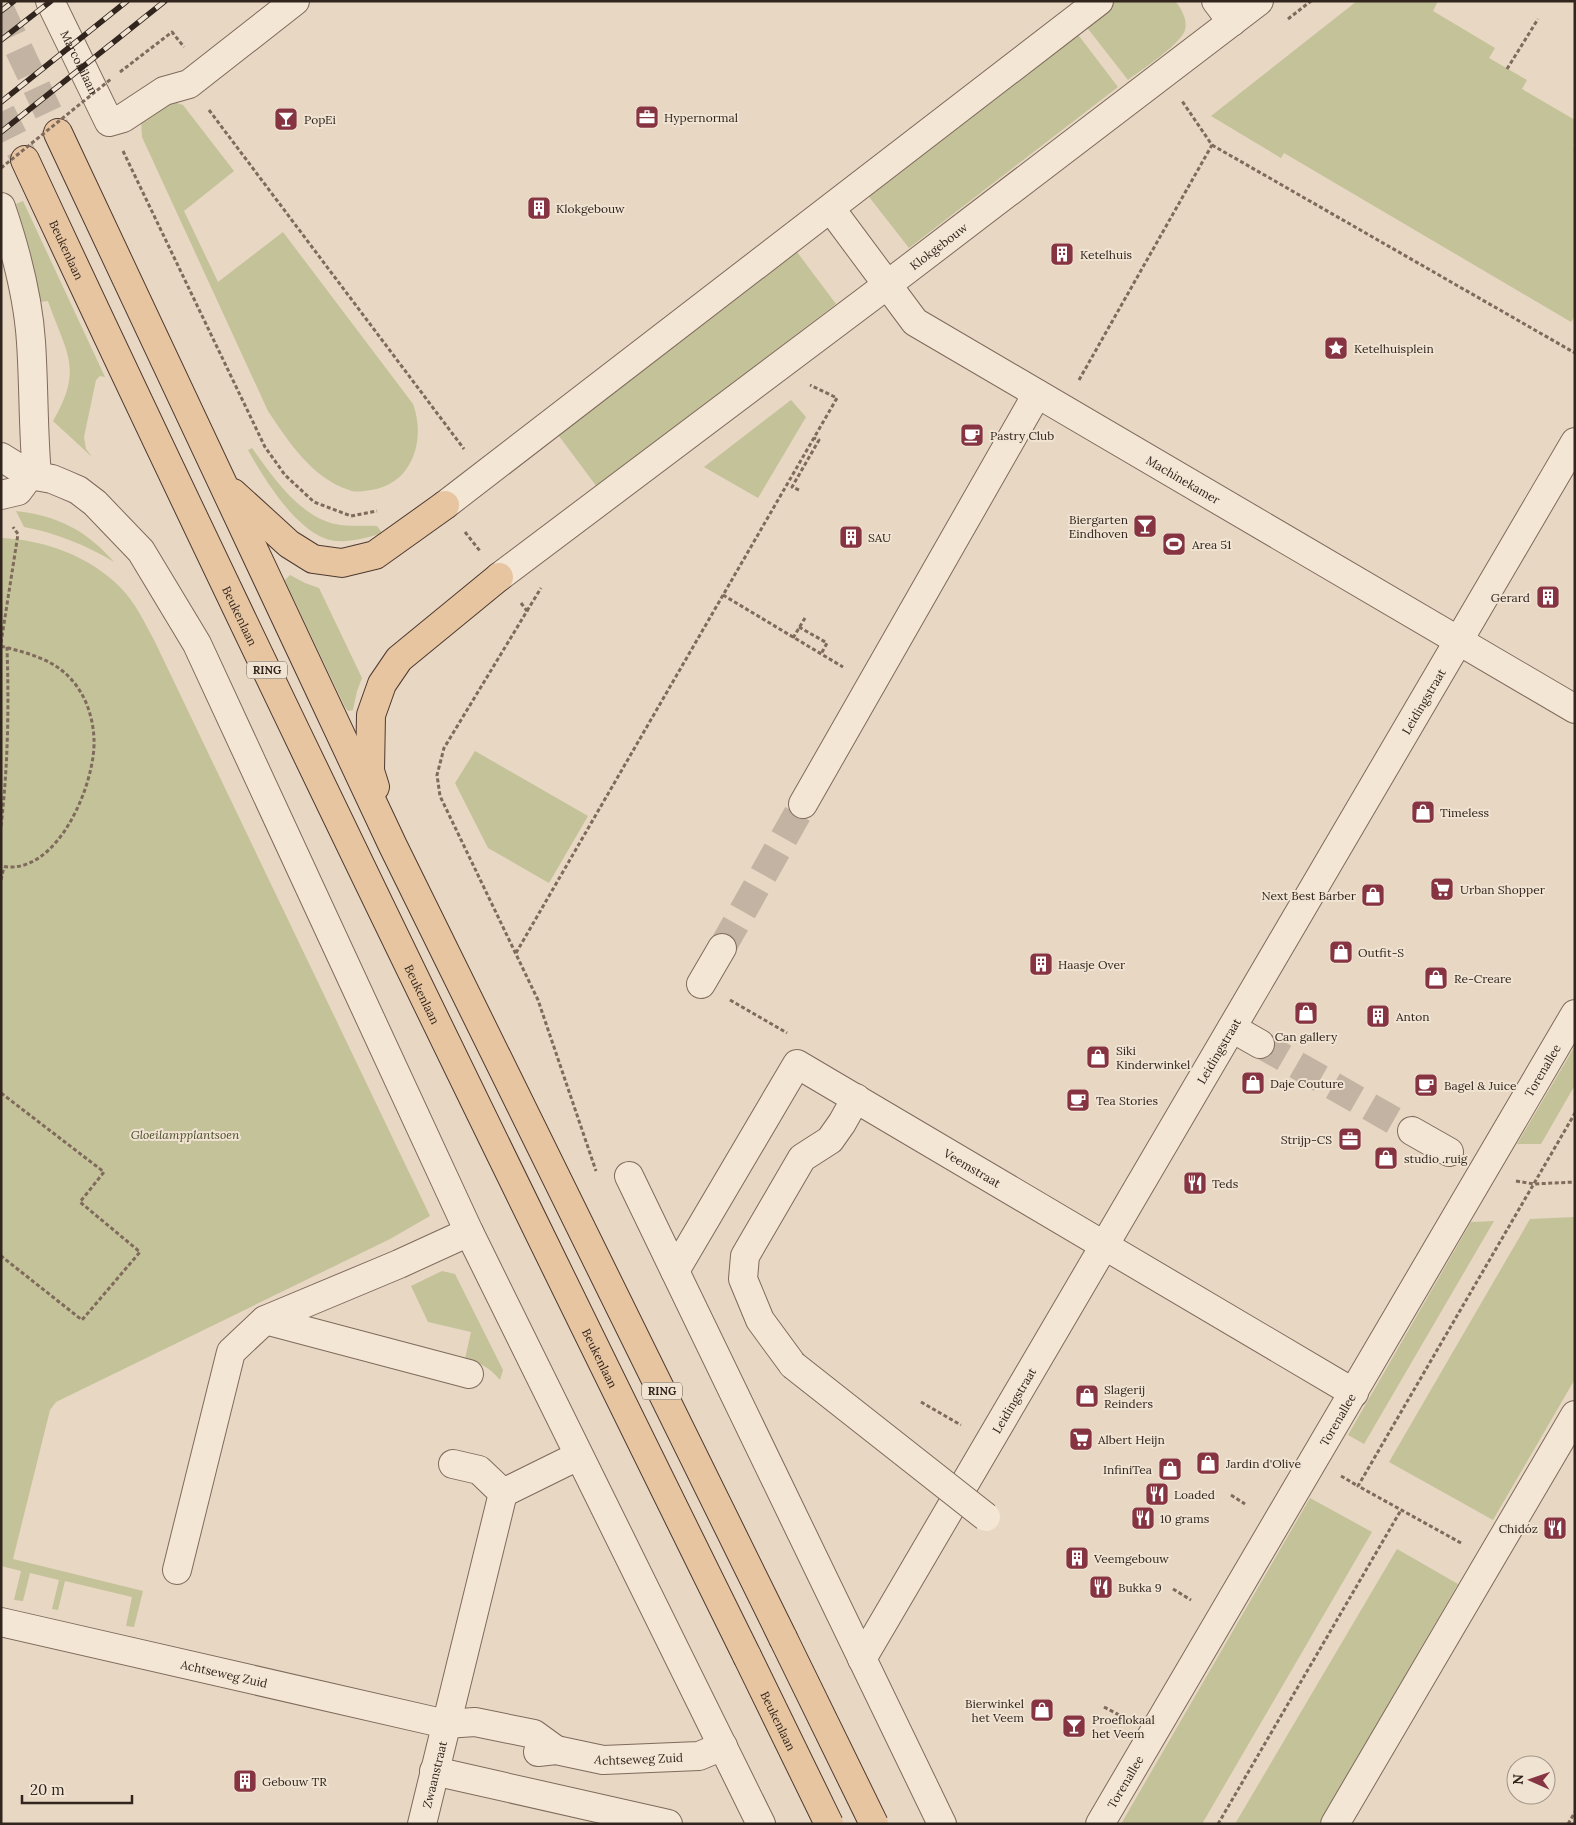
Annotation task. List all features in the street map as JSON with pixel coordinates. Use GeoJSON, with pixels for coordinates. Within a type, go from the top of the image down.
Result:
{"type":"FeatureCollection","features":[{"type":"Feature","properties":{"kind":"main road","name":"RING"},"geometry":{"type":"LineString","coordinates":[[58,133],[394,846],[874,1824]]}},
{"type":"Feature","properties":{"kind":"main road","name":"Beukenlaan"},"geometry":{"type":"LineString","coordinates":[[13,164],[102,326],[511,1178],[829,1824]]}},
{"type":"Feature","properties":{"kind":"main road"},"geometry":{"type":"LineString","coordinates":[[223,484],[289,544],[313,559],[342,563],[375,555],[445,506]]}},
{"type":"Feature","properties":{"kind":"main road"},"geometry":{"type":"LineString","coordinates":[[394,846],[370,771],[371,715],[382,684],[399,659],[499,577]]}},
{"type":"Feature","properties":{"kind":"street","name":"Marconilaan"},"geometry":{"type":"LineString","coordinates":[[50,1],[109,122]]}},
{"type":"Feature","properties":{"kind":"street"},"geometry":{"type":"LineString","coordinates":[[109,122],[123,118],[176,87],[295,1]]}},
{"type":"Feature","properties":{"kind":"street"},"geometry":{"type":"LineString","coordinates":[[445,506],[1099,1]]}},
{"type":"Feature","properties":{"kind":"street","name":"Klokgebouw"},"geometry":{"type":"LineString","coordinates":[[499,577],[887,286],[1224,11],[1259,1]]}},
{"type":"Feature","properties":{"kind":"street"},"geometry":{"type":"LineString","coordinates":[[1,208],[16,251],[31,340],[33,438],[33,475],[18,491],[1,495]]}},
{"type":"Feature","properties":{"kind":"street","name":"Machinekamer"},"geometry":{"type":"LineString","coordinates":[[831,209],[915,322],[1575,709]]}},
{"type":"Feature","properties":{"kind":"street"},"geometry":{"type":"LineString","coordinates":[[803,804],[1037,394]]}},
{"type":"Feature","properties":{"kind":"street","name":"Leidingstraat"},"geometry":{"type":"LineString","coordinates":[[862,1659],[1575,442]]}},
{"type":"Feature","properties":{"kind":"street"},"geometry":{"type":"LineString","coordinates":[[1,457],[33,475],[52,479],[78,490],[112,520],[141,551],[197,644],[469,1232],[761,1824]]}},
{"type":"Feature","properties":{"kind":"street"},"geometry":{"type":"LineString","coordinates":[[701,984],[722,948]]}},
{"type":"Feature","properties":{"kind":"street","name":"Torenallee"},"geometry":{"type":"LineString","coordinates":[[1100,1824],[1575,1014]]}},
{"type":"Feature","properties":{"kind":"street"},"geometry":{"type":"LineString","coordinates":[[1232,1028],[1260,1044]]}},
{"type":"Feature","properties":{"kind":"street"},"geometry":{"type":"LineString","coordinates":[[675,1271],[797,1064]]}},
{"type":"Feature","properties":{"kind":"street","name":"Veemstraat"},"geometry":{"type":"LineString","coordinates":[[797,1064],[1354,1393]]}},
{"type":"Feature","properties":{"kind":"street"},"geometry":{"type":"LineString","coordinates":[[856,1098],[830,1140],[802,1158],[746,1256],[743,1279],[760,1320],[793,1365],[986,1517]]}},
{"type":"Feature","properties":{"kind":"street"},"geometry":{"type":"LineString","coordinates":[[1412,1131],[1448,1152]]}},
{"type":"Feature","properties":{"kind":"street"},"geometry":{"type":"LineString","coordinates":[[629,1176],[942,1824]]}},
{"type":"Feature","properties":{"kind":"street"},"geometry":{"type":"LineString","coordinates":[[177,1570],[231,1352],[266,1320],[399,1264],[469,1232]]}},
{"type":"Feature","properties":{"kind":"street"},"geometry":{"type":"LineString","coordinates":[[266,1320],[469,1374]]}},
{"type":"Feature","properties":{"kind":"street"},"geometry":{"type":"LineString","coordinates":[[1336,1824],[1571,1429]]}},
{"type":"Feature","properties":{"kind":"street"},"geometry":{"type":"LineString","coordinates":[[446,1724],[503,1493],[578,1456]]}},
{"type":"Feature","properties":{"kind":"street"},"geometry":{"type":"LineString","coordinates":[[453,1464],[479,1470],[503,1493]]}},
{"type":"Feature","properties":{"kind":"street","name":"Achtseweg Zuid"},"geometry":{"type":"LineString","coordinates":[[1,1622],[446,1724],[475,1722],[534,1734],[556,1750],[603,1760],[699,1756],[723,1746]]}},
{"type":"Feature","properties":{"kind":"street","name":"Zwaanstraat"},"geometry":{"type":"LineString","coordinates":[[422,1824],[446,1724]]}},
{"type":"Feature","properties":{"kind":"street"},"geometry":{"type":"LineString","coordinates":[[434,1771],[668,1824]]}},
{"type":"Feature","properties":{"kind":"path"},"geometry":{"type":"LineString","coordinates":[[1507,69],[1538,18]]}},
{"type":"Feature","properties":{"kind":"path"},"geometry":{"type":"LineString","coordinates":[[13,164],[111,79],[172,32]]}},
{"type":"Feature","properties":{"kind":"path"},"geometry":{"type":"LineString","coordinates":[[176,87],[464,449]]}},
{"type":"Feature","properties":{"kind":"path"},"geometry":{"type":"LineString","coordinates":[[1182,101],[1212,145],[1575,353]]}},
{"type":"Feature","properties":{"kind":"path"},"geometry":{"type":"LineString","coordinates":[[109,122],[265,447],[285,475],[314,502],[351,516],[379,511]]}},
{"type":"Feature","properties":{"kind":"path"},"geometry":{"type":"LineString","coordinates":[[1063,409],[1212,145]]}},
{"type":"Feature","properties":{"kind":"path"},"geometry":{"type":"LineString","coordinates":[[515,954],[837,398],[804,382]]}},
{"type":"Feature","properties":{"kind":"path"},"geometry":{"type":"LineString","coordinates":[[799,490],[792,487],[819,440],[814,438]]}},
{"type":"Feature","properties":{"kind":"path"},"geometry":{"type":"LineString","coordinates":[[445,506],[527,612],[444,748],[437,775],[440,796],[538,1000],[597,1174]]}},
{"type":"Feature","properties":{"kind":"path"},"geometry":{"type":"LineString","coordinates":[[1,880],[3,867],[23,866],[56,844],[68,826],[87,784],[93,760],[94,738],[88,704],[80,690],[69,677],[43,658],[1,644],[18,534]]}},
{"type":"Feature","properties":{"kind":"path"},"geometry":{"type":"LineString","coordinates":[[723,595],[872,684]]}},
{"type":"Feature","properties":{"kind":"path"},"geometry":{"type":"LineString","coordinates":[[793,638],[805,618]]}},
{"type":"Feature","properties":{"kind":"path"},"geometry":{"type":"LineString","coordinates":[[800,627],[827,643],[821,654]]}},
{"type":"Feature","properties":{"kind":"path"},"geometry":{"type":"LineString","coordinates":[[1,826],[6,786],[9,713],[7,647]]}},
{"type":"Feature","properties":{"kind":"path"},"geometry":{"type":"LineString","coordinates":[[701,984],[790,1035],[797,1064]]}},
{"type":"Feature","properties":{"kind":"path"},"geometry":{"type":"LineString","coordinates":[[1,1093],[104,1172],[80,1202],[140,1252],[82,1320],[1,1256]]}},
{"type":"Feature","properties":{"kind":"path"},"geometry":{"type":"LineString","coordinates":[[1468,1547],[1358,1486],[1575,1113]]}},
{"type":"Feature","properties":{"kind":"path"},"geometry":{"type":"LineString","coordinates":[[1515,1181],[1534,1184],[1575,1182]]}},
{"type":"Feature","properties":{"kind":"path"},"geometry":{"type":"LineString","coordinates":[[921,1402],[990,1442]]}},
{"type":"Feature","properties":{"kind":"path"},"geometry":{"type":"LineString","coordinates":[[1231,1495],[1245,1504]]}},
{"type":"Feature","properties":{"kind":"path"},"geometry":{"type":"LineString","coordinates":[[1218,1824],[1401,1510]]}},
{"type":"Feature","properties":{"kind":"path"},"geometry":{"type":"LineString","coordinates":[[1174,1588],[1191,1600]]}},
{"type":"Feature","properties":{"kind":"path"},"geometry":{"type":"LineString","coordinates":[[1104,1707],[1123,1718]]}},
{"type":"Feature","properties":{"kind":"path"},"geometry":{"type":"LineString","coordinates":[[1568,1824],[1575,1812]]}},
{"type":"Feature","properties":{"kind":"green space"},"geometry":{"type":"Polygon","coordinates":[[[1115,1],[1175,1],[1182,11],[1186,22],[1185,30],[1176,43],[1128,80],[1085,25],[1115,1]]]}},
{"type":"Feature","properties":{"kind":"green space"},"geometry":{"type":"Polygon","coordinates":[[[1357,1],[1438,1],[1433,11],[1495,48],[1489,58],[1527,80],[1522,89],[1575,120],[1575,141],[1573,145],[1575,146],[1575,316],[1571,322],[1284,153],[1281,158],[1211,116],[1357,1]]]}},
{"type":"Feature","properties":{"kind":"green space"},"geometry":{"type":"Polygon","coordinates":[[[1076,32],[1118,87],[909,248],[866,193],[1076,32]]]}},
{"type":"Feature","properties":{"kind":"green space"},"geometry":{"type":"Polygon","coordinates":[[[170,101],[183,105],[234,171],[184,211],[218,282],[283,232],[413,404],[417,417],[418,431],[413,458],[397,479],[385,486],[360,492],[349,490],[324,477],[302,457],[268,411],[142,137],[141,121],[170,101]]]}},
{"type":"Feature","properties":{"kind":"green space"},"geometry":{"type":"Polygon","coordinates":[[[23,201],[105,377],[100,376],[96,380],[84,437],[86,449],[92,457],[53,421],[68,387],[69,361],[48,301],[39,302],[31,255],[16,204],[23,201]]]}},
{"type":"Feature","properties":{"kind":"green space"},"geometry":{"type":"Polygon","coordinates":[[[794,248],[836,304],[597,487],[556,432],[794,248]]]}},
{"type":"Feature","properties":{"kind":"green space"},"geometry":{"type":"Polygon","coordinates":[[[791,400],[806,417],[758,498],[704,467],[791,400]]]}},
{"type":"Feature","properties":{"kind":"green space"},"geometry":{"type":"Polygon","coordinates":[[[252,448],[268,471],[288,494],[310,513],[322,520],[335,524],[377,526],[382,533],[359,539],[336,541],[309,530],[273,491],[248,450],[252,448]]]}},
{"type":"Feature","properties":{"kind":"green space"},"geometry":{"type":"Polygon","coordinates":[[[16,511],[31,513],[70,526],[93,541],[114,562],[70,540],[24,527],[16,511]]]}},
{"type":"Feature","properties":{"kind":"green space","name":"Gloeilampplantsoen"},"geometry":{"type":"Polygon","coordinates":[[[1,538],[17,539],[50,546],[80,558],[108,576],[120,587],[135,606],[155,642],[430,1216],[390,1239],[56,1402],[50,1410],[13,1559],[143,1591],[134,1627],[126,1626],[132,1597],[65,1581],[58,1610],[52,1609],[59,1580],[30,1573],[23,1601],[14,1600],[21,1571],[1,1566],[1,538]]]}},
{"type":"Feature","properties":{"kind":"green space"},"geometry":{"type":"Polygon","coordinates":[[[290,575],[319,588],[362,678],[353,710],[348,711],[345,707],[286,583],[285,580],[290,575]]]}},
{"type":"Feature","properties":{"kind":"green space"},"geometry":{"type":"Polygon","coordinates":[[[475,751],[588,816],[549,883],[488,848],[455,783],[475,751]]]}},
{"type":"Feature","properties":{"kind":"green space"},"geometry":{"type":"Polygon","coordinates":[[[1575,1046],[1575,1085],[1541,1144],[1517,1144],[1575,1046]]]}},
{"type":"Feature","properties":{"kind":"green space"},"geometry":{"type":"Polygon","coordinates":[[[1575,1217],[1575,1379],[1493,1520],[1389,1462],[1530,1219],[1575,1217]]]}},
{"type":"Feature","properties":{"kind":"green space"},"geometry":{"type":"Polygon","coordinates":[[[1494,1221],[1364,1444],[1348,1435],[1471,1222],[1494,1221]]]}},
{"type":"Feature","properties":{"kind":"green space"},"geometry":{"type":"Polygon","coordinates":[[[442,1271],[455,1274],[503,1370],[500,1380],[484,1366],[465,1359],[471,1332],[428,1322],[411,1286],[442,1271]]]}},
{"type":"Feature","properties":{"kind":"green space"},"geometry":{"type":"Polygon","coordinates":[[[1310,1498],[1372,1532],[1202,1824],[1121,1824],[1310,1498]]]}},
{"type":"Feature","properties":{"kind":"green space"},"geometry":{"type":"Polygon","coordinates":[[[1397,1549],[1458,1584],[1319,1824],[1235,1824],[1397,1549]]]}},
{"type":"Feature","properties":{"kind":"tunnel"},"geometry":{"type":"LineString","coordinates":[[1,11],[58,133]]}},
{"type":"Feature","properties":{"kind":"tunnel"},"geometry":{"type":"LineString","coordinates":[[1,112],[25,160]]}},
{"type":"Feature","properties":{"kind":"tunnel"},"geometry":{"type":"LineString","coordinates":[[722,948],[803,804]]}},
{"type":"Feature","properties":{"kind":"tunnel"},"geometry":{"type":"LineString","coordinates":[[1260,1044],[1412,1131]]}},
{"type":"Feature","properties":{"kind":"railway"},"geometry":{"type":"LineString","coordinates":[[1,11],[14,1]]}},
{"type":"Feature","properties":{"kind":"railway"},"geometry":{"type":"LineString","coordinates":[[1,40],[51,1]]}},
{"type":"Feature","properties":{"kind":"railway"},"geometry":{"type":"LineString","coordinates":[[1,102],[127,1]]}},
{"type":"Feature","properties":{"kind":"railway"},"geometry":{"type":"LineString","coordinates":[[1,132],[165,1]]}},
{"type":"Feature","properties":{"kind":"place","name":"Hypernormal"},"geometry":{"type":"Point","coordinates":[647,117]}},
{"type":"Feature","properties":{"kind":"place","name":"PopEi"},"geometry":{"type":"Point","coordinates":[286,119]}},
{"type":"Feature","properties":{"kind":"place","name":"Klokgebouw"},"geometry":{"type":"Point","coordinates":[539,208]}},
{"type":"Feature","properties":{"kind":"place","name":"Ketelhuis"},"geometry":{"type":"Point","coordinates":[1062,254]}},
{"type":"Feature","properties":{"kind":"place","name":"Ketelhuisplein"},"geometry":{"type":"Point","coordinates":[1336,348]}},
{"type":"Feature","properties":{"kind":"place","name":"Pastry Club"},"geometry":{"type":"Point","coordinates":[972,435]}},
{"type":"Feature","properties":{"kind":"place","name":"Biergarten Eindhoven"},"geometry":{"type":"Point","coordinates":[1145,526]}},
{"type":"Feature","properties":{"kind":"place","name":"SAU"},"geometry":{"type":"Point","coordinates":[851,537]}},
{"type":"Feature","properties":{"kind":"place","name":"Area 51"},"geometry":{"type":"Point","coordinates":[1174,544]}},
{"type":"Feature","properties":{"kind":"place","name":"Gerard"},"geometry":{"type":"Point","coordinates":[1548,597]}},
{"type":"Feature","properties":{"kind":"place","name":"Timeless"},"geometry":{"type":"Point","coordinates":[1423,812]}},
{"type":"Feature","properties":{"kind":"place","name":"Urban Shopper"},"geometry":{"type":"Point","coordinates":[1442,889]}},
{"type":"Feature","properties":{"kind":"place","name":"Next Best Barber"},"geometry":{"type":"Point","coordinates":[1373,895]}},
{"type":"Feature","properties":{"kind":"place","name":"Outfit-S"},"geometry":{"type":"Point","coordinates":[1341,952]}},
{"type":"Feature","properties":{"kind":"place","name":"Haasje Over"},"geometry":{"type":"Point","coordinates":[1041,964]}},
{"type":"Feature","properties":{"kind":"place","name":"Re-Creare"},"geometry":{"type":"Point","coordinates":[1436,978]}},
{"type":"Feature","properties":{"kind":"place","name":"Can gallery"},"geometry":{"type":"Point","coordinates":[1306,1013]}},
{"type":"Feature","properties":{"kind":"place","name":"Anton"},"geometry":{"type":"Point","coordinates":[1378,1016]}},
{"type":"Feature","properties":{"kind":"place","name":"Siki Kinderwinkel"},"geometry":{"type":"Point","coordinates":[1098,1057]}},
{"type":"Feature","properties":{"kind":"place","name":"Daje Couture"},"geometry":{"type":"Point","coordinates":[1253,1083]}},
{"type":"Feature","properties":{"kind":"place","name":"Bagel & Juice"},"geometry":{"type":"Point","coordinates":[1426,1085]}},
{"type":"Feature","properties":{"kind":"place","name":"Tea Stories"},"geometry":{"type":"Point","coordinates":[1078,1100]}},
{"type":"Feature","properties":{"kind":"place","name":"Strijp-CS"},"geometry":{"type":"Point","coordinates":[1350,1139]}},
{"type":"Feature","properties":{"kind":"place","name":"studio .ruig"},"geometry":{"type":"Point","coordinates":[1386,1158]}},
{"type":"Feature","properties":{"kind":"place","name":"Teds"},"geometry":{"type":"Point","coordinates":[1195,1183]}},
{"type":"Feature","properties":{"kind":"place","name":"Slagerij Reinders"},"geometry":{"type":"Point","coordinates":[1087,1396]}},
{"type":"Feature","properties":{"kind":"place","name":"Albert Heijn"},"geometry":{"type":"Point","coordinates":[1081,1439]}},
{"type":"Feature","properties":{"kind":"place","name":"Jardin d'Olive"},"geometry":{"type":"Point","coordinates":[1208,1463]}},
{"type":"Feature","properties":{"kind":"place","name":"InfiniTea"},"geometry":{"type":"Point","coordinates":[1170,1469]}},
{"type":"Feature","properties":{"kind":"place","name":"Loaded"},"geometry":{"type":"Point","coordinates":[1157,1494]}},
{"type":"Feature","properties":{"kind":"place","name":"10 grams"},"geometry":{"type":"Point","coordinates":[1143,1518]}},
{"type":"Feature","properties":{"kind":"place","name":"Chidóz"},"geometry":{"type":"Point","coordinates":[1555,1528]}},
{"type":"Feature","properties":{"kind":"place","name":"Veemgebouw"},"geometry":{"type":"Point","coordinates":[1077,1558]}},
{"type":"Feature","properties":{"kind":"place","name":"Bukka 9"},"geometry":{"type":"Point","coordinates":[1101,1587]}},
{"type":"Feature","properties":{"kind":"place","name":"Bierwinkel het Veem"},"geometry":{"type":"Point","coordinates":[1042,1710]}},
{"type":"Feature","properties":{"kind":"place","name":"Proeflokaal het Veem"},"geometry":{"type":"Point","coordinates":[1074,1726]}},
{"type":"Feature","properties":{"kind":"place","name":"Gebouw TR"},"geometry":{"type":"Point","coordinates":[245,1781]}}]}
